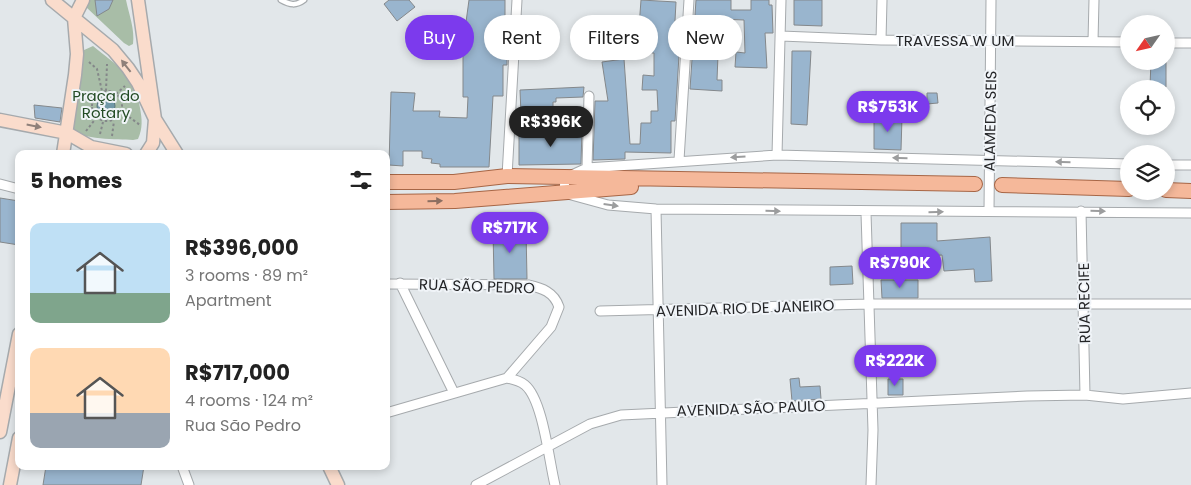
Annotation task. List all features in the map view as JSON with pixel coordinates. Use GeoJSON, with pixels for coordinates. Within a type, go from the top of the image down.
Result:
{"type":"FeatureCollection","features":[{"type":"Feature","properties":{"kind":"main road"},"geometry":{"type":"LineString","coordinates":[[390,182],[454,182],[507,176],[975,184]]}},
{"type":"Feature","properties":{"kind":"main road"},"geometry":{"type":"LineString","coordinates":[[390,202],[455,201],[706,180]]}},
{"type":"Feature","properties":{"kind":"main road"},"geometry":{"type":"LineString","coordinates":[[454,182],[455,201]]}},
{"type":"Feature","properties":{"kind":"main road"},"geometry":{"type":"LineString","coordinates":[[1002,185],[1120,189]]}},
{"type":"Feature","properties":{"kind":"main road"},"geometry":{"type":"LineString","coordinates":[[1175,190],[1191,191]]}},
{"type":"Feature","properties":{"kind":"street"},"geometry":{"type":"LineString","coordinates":[[52,0],[113,50],[128,68],[138,83],[155,119],[174,150]]}},
{"type":"Feature","properties":{"kind":"street"},"geometry":{"type":"LineString","coordinates":[[64,150],[77,54],[74,18],[83,0]]}},
{"type":"Feature","properties":{"kind":"street"},"geometry":{"type":"LineString","coordinates":[[138,0],[155,119],[152,143],[148,150]]}},
{"type":"Feature","properties":{"kind":"street"},"geometry":{"type":"LineString","coordinates":[[507,176],[517,0]]}},
{"type":"Feature","properties":{"kind":"street"},"geometry":{"type":"LineString","coordinates":[[679,160],[689,0]]}},
{"type":"Feature","properties":{"kind":"street"},"geometry":{"type":"LineString","coordinates":[[777,155],[781,0]]}},
{"type":"Feature","properties":{"kind":"street"},"geometry":{"type":"LineString","coordinates":[[881,40],[882,0]]}},
{"type":"Feature","properties":{"kind":"street","name":"ALAMEDA SEIS"},"geometry":{"type":"LineString","coordinates":[[989,211],[991,0]]}},
{"type":"Feature","properties":{"kind":"street"},"geometry":{"type":"LineString","coordinates":[[1092,41],[1094,0]]}},
{"type":"Feature","properties":{"kind":"street","name":"TRAVESSA W UM"},"geometry":{"type":"LineString","coordinates":[[781,36],[881,40],[1120,42]]}},
{"type":"Feature","properties":{"kind":"street"},"geometry":{"type":"LineString","coordinates":[[1175,43],[1191,43]]}},
{"type":"Feature","properties":{"kind":"street"},"geometry":{"type":"LineString","coordinates":[[587,168],[589,96]]}},
{"type":"Feature","properties":{"kind":"street"},"geometry":{"type":"LineString","coordinates":[[0,120],[67,133],[90,150]]}},
{"type":"Feature","properties":{"kind":"street"},"geometry":{"type":"LineString","coordinates":[[1120,164],[777,155],[679,160],[587,168],[565,178],[564,193],[608,206],[656,209],[866,213],[989,211],[1191,213]]}},
{"type":"Feature","properties":{"kind":"street"},"geometry":{"type":"LineString","coordinates":[[1175,165],[1191,165]]}},
{"type":"Feature","properties":{"kind":"street"},"geometry":{"type":"LineString","coordinates":[[0,184],[15,187]]}},
{"type":"Feature","properties":{"kind":"street"},"geometry":{"type":"LineString","coordinates":[[656,209],[662,485]]}},
{"type":"Feature","properties":{"kind":"street","name":"RUA RECIFE"},"geometry":{"type":"LineString","coordinates":[[1081,211],[1085,396]]}},
{"type":"Feature","properties":{"kind":"street"},"geometry":{"type":"LineString","coordinates":[[866,213],[873,455],[871,485]]}},
{"type":"Feature","properties":{"kind":"street"},"geometry":{"type":"LineString","coordinates":[[400,283],[454,393]]}},
{"type":"Feature","properties":{"kind":"street","name":"RUA SÃO PEDRO"},"geometry":{"type":"LineString","coordinates":[[390,284],[528,285],[540,287],[549,292],[559,307],[551,327],[506,378]]}},
{"type":"Feature","properties":{"kind":"street","name":"AVENIDA RIO DE JANEIRO"},"geometry":{"type":"LineString","coordinates":[[600,311],[659,311],[869,304],[1191,304]]}},
{"type":"Feature","properties":{"kind":"street"},"geometry":{"type":"LineString","coordinates":[[0,432],[3,401],[15,351]]}},
{"type":"Feature","properties":{"kind":"street"},"geometry":{"type":"LineString","coordinates":[[390,412],[506,378],[525,385],[539,407],[555,485]]}},
{"type":"Feature","properties":{"kind":"street","name":"AVENIDA SÃO PAULO"},"geometry":{"type":"LineString","coordinates":[[476,485],[546,446],[606,418],[661,412],[871,402],[1085,396],[1123,399],[1191,393]]}},
{"type":"Feature","properties":{"kind":"street"},"geometry":{"type":"LineString","coordinates":[[10,485],[15,459]]}},
{"type":"Feature","properties":{"kind":"street"},"geometry":{"type":"LineString","coordinates":[[184,470],[190,485]]}},
{"type":"Feature","properties":{"kind":"street"},"geometry":{"type":"LineString","coordinates":[[331,470],[338,485]]}},
{"type":"Feature","properties":{"kind":"lane"},"geometry":{"type":"LineString","coordinates":[[281,0],[288,4],[298,4],[304,0]]}},
{"type":"Feature","properties":{"kind":"path"},"geometry":{"type":"LineString","coordinates":[[83,58],[97,68],[104,91]]}},
{"type":"Feature","properties":{"kind":"path"},"geometry":{"type":"LineString","coordinates":[[93,100],[104,91],[107,64]]}},
{"type":"Feature","properties":{"kind":"path"},"geometry":{"type":"LineString","coordinates":[[116,94],[130,82]]}},
{"type":"Feature","properties":{"kind":"path"},"geometry":{"type":"LineString","coordinates":[[78,90],[93,100]]}},
{"type":"Feature","properties":{"kind":"path"},"geometry":{"type":"LineString","coordinates":[[104,91],[116,94],[121,101],[121,111],[114,119],[112,136]]}},
{"type":"Feature","properties":{"kind":"path"},"geometry":{"type":"LineString","coordinates":[[121,101],[136,95]]}},
{"type":"Feature","properties":{"kind":"path"},"geometry":{"type":"LineString","coordinates":[[93,100],[93,112]]}},
{"type":"Feature","properties":{"kind":"path"},"geometry":{"type":"LineString","coordinates":[[81,106],[93,112],[97,118],[104,121],[114,119]]}},
{"type":"Feature","properties":{"kind":"path"},"geometry":{"type":"LineString","coordinates":[[121,111],[140,125]]}},
{"type":"Feature","properties":{"kind":"path"},"geometry":{"type":"LineString","coordinates":[[85,133],[97,118]]}},
{"type":"Feature","properties":{"kind":"path"},"geometry":{"type":"LineString","coordinates":[[100,134],[104,121]]}},
{"type":"Feature","properties":{"kind":"green space"},"geometry":{"type":"Polygon","coordinates":[[[90,0],[126,0],[132,27],[133,44],[129,46],[124,43],[86,7],[90,0]]]}},
{"type":"Feature","properties":{"kind":"green space","name":"Praça do Rotary"},"geometry":{"type":"Polygon","coordinates":[[[93,46],[124,72],[134,87],[138,96],[142,120],[138,139],[91,137],[76,133],[71,129],[82,51],[93,46]]]}},
{"type":"Feature","properties":{"kind":"water"},"geometry":{"type":"Polygon","coordinates":[[[106,97],[112,100],[115,106],[112,112],[106,115],[100,112],[97,106],[100,100],[106,97]]]}},
{"type":"Feature","properties":{"kind":"building"},"geometry":{"type":"Polygon","coordinates":[[[95,0],[113,0],[109,9],[97,16],[95,0]]]}},
{"type":"Feature","properties":{"kind":"building"},"geometry":{"type":"Polygon","coordinates":[[[389,0],[409,0],[415,7],[397,21],[384,4],[389,0]]]}},
{"type":"Feature","properties":{"kind":"building"},"geometry":{"type":"Polygon","coordinates":[[[469,0],[505,0],[505,15],[484,15],[484,60],[507,60],[507,65],[503,65],[503,96],[493,96],[489,167],[440,167],[440,164],[431,163],[432,159],[422,158],[422,151],[403,151],[403,166],[390,165],[391,92],[415,93],[413,111],[440,111],[439,117],[467,118],[468,97],[463,97],[463,60],[474,60],[474,15],[467,15],[469,0]]]}},
{"type":"Feature","properties":{"kind":"building"},"geometry":{"type":"Polygon","coordinates":[[[641,0],[676,2],[675,15],[668,15],[668,60],[679,60],[675,121],[671,121],[671,153],[625,152],[625,159],[593,160],[595,101],[608,101],[602,62],[624,60],[630,144],[640,144],[641,123],[651,123],[651,111],[658,111],[657,90],[642,90],[643,75],[654,76],[654,60],[658,60],[658,15],[640,15],[641,0]]]}},
{"type":"Feature","properties":{"kind":"building"},"geometry":{"type":"Polygon","coordinates":[[[696,0],[731,0],[731,10],[751,10],[751,0],[769,0],[769,5],[772,5],[773,33],[765,33],[767,68],[735,67],[735,60],[742,60],[742,53],[745,53],[744,20],[742,20],[742,15],[695,15],[696,0]]]}},
{"type":"Feature","properties":{"kind":"building"},"geometry":{"type":"Polygon","coordinates":[[[794,0],[822,0],[822,26],[794,25],[794,0]]]}},
{"type":"Feature","properties":{"kind":"building"},"geometry":{"type":"Polygon","coordinates":[[[792,51],[811,51],[807,125],[791,124],[792,51]]]}},
{"type":"Feature","properties":{"kind":"building"},"geometry":{"type":"Polygon","coordinates":[[[692,60],[718,60],[717,80],[722,80],[722,91],[690,89],[692,60]]]}},
{"type":"Feature","properties":{"kind":"building"},"geometry":{"type":"Polygon","coordinates":[[[1151,70],[1166,70],[1166,80],[1150,80],[1151,70]]]}},
{"type":"Feature","properties":{"kind":"building"},"geometry":{"type":"Polygon","coordinates":[[[584,87],[583,97],[556,98],[556,102],[553,102],[553,112],[521,114],[520,90],[584,87]]]}},
{"type":"Feature","properties":{"kind":"building"},"geometry":{"type":"Polygon","coordinates":[[[927,93],[937,93],[938,103],[927,104],[927,93]]]}},
{"type":"Feature","properties":{"kind":"building"},"geometry":{"type":"Polygon","coordinates":[[[34,105],[62,108],[60,122],[35,118],[34,105]]]}},
{"type":"Feature","properties":{"kind":"building"},"geometry":{"type":"Polygon","coordinates":[[[874,117],[902,117],[901,150],[874,149],[874,117]]]}},
{"type":"Feature","properties":{"kind":"building"},"geometry":{"type":"Polygon","coordinates":[[[558,128],[582,128],[581,164],[519,165],[519,133],[558,133],[558,128]]]}},
{"type":"Feature","properties":{"kind":"building"},"geometry":{"type":"Polygon","coordinates":[[[0,198],[15,200],[15,244],[0,242],[0,198]]]}},
{"type":"Feature","properties":{"kind":"building"},"geometry":{"type":"Polygon","coordinates":[[[901,223],[937,223],[937,241],[990,237],[992,281],[975,282],[974,269],[944,271],[942,255],[901,258],[901,223]]]}},
{"type":"Feature","properties":{"kind":"building"},"geometry":{"type":"Polygon","coordinates":[[[493,230],[526,230],[527,279],[494,279],[493,230]]]}},
{"type":"Feature","properties":{"kind":"building"},"geometry":{"type":"Polygon","coordinates":[[[852,266],[853,284],[830,285],[830,267],[852,266]]]}},
{"type":"Feature","properties":{"kind":"building"},"geometry":{"type":"Polygon","coordinates":[[[881,280],[918,280],[918,298],[882,298],[881,280]]]}},
{"type":"Feature","properties":{"kind":"building"},"geometry":{"type":"Polygon","coordinates":[[[881,358],[894,358],[894,376],[881,376],[881,358]]]}},
{"type":"Feature","properties":{"kind":"building"},"geometry":{"type":"Polygon","coordinates":[[[799,378],[800,387],[820,386],[821,399],[792,401],[790,379],[799,378]]]}},
{"type":"Feature","properties":{"kind":"building"},"geometry":{"type":"Polygon","coordinates":[[[888,379],[903,379],[903,395],[888,395],[888,379]]]}},
{"type":"Feature","properties":{"kind":"building"},"geometry":{"type":"Polygon","coordinates":[[[45,470],[143,470],[141,485],[43,485],[45,470]]]}}]}
